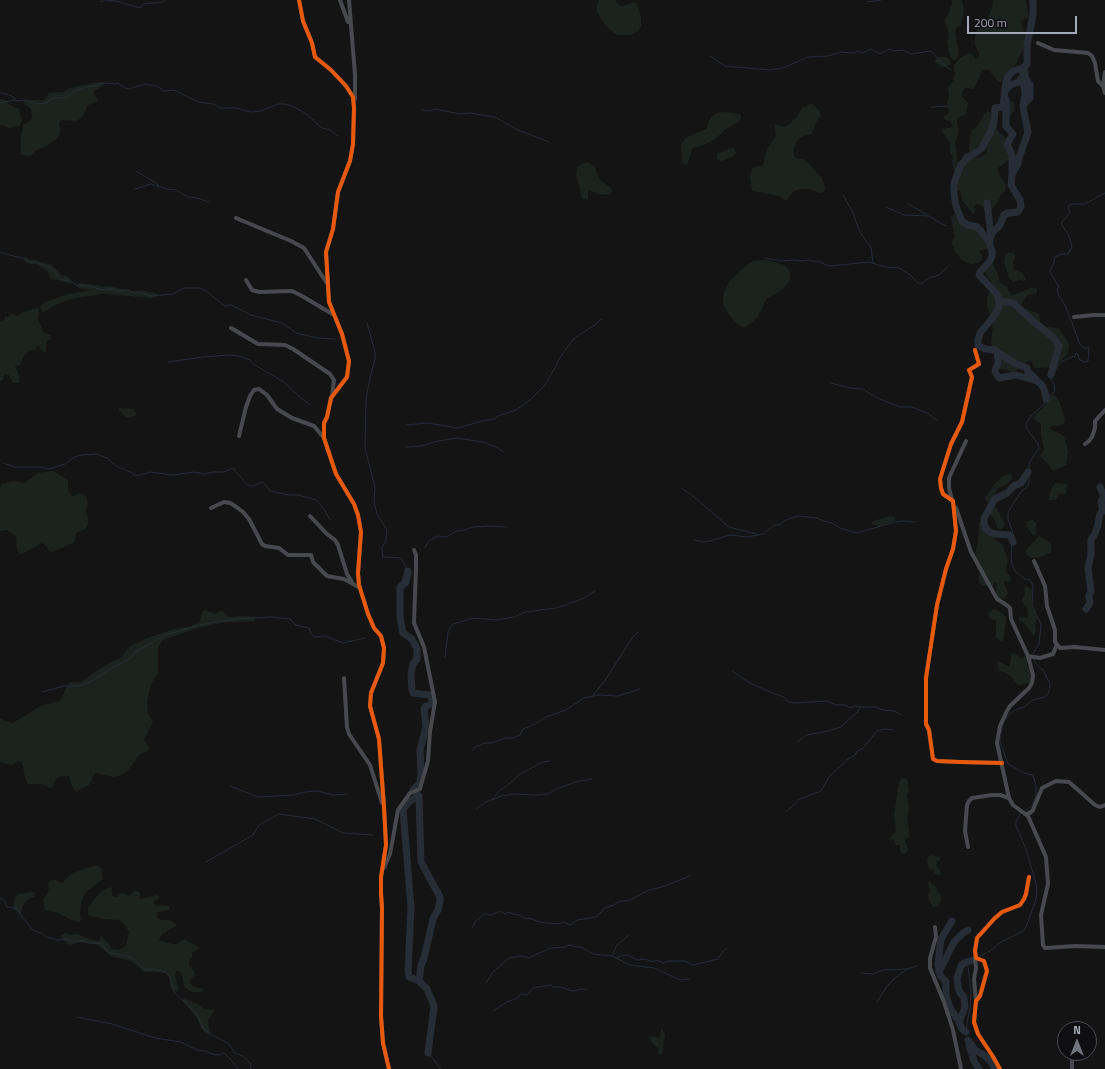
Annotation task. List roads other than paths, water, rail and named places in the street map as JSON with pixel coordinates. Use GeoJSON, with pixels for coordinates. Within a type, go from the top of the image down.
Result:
{"type":"FeatureCollection","features":[{"type":"Feature","properties":{"kind":"street"},"geometry":{"type":"LineString","coordinates":[[299,0],[303,21],[312,43],[315,57],[331,70],[346,86],[353,97],[354,108]]}},
{"type":"Feature","properties":{"kind":"street"},"geometry":{"type":"LineString","coordinates":[[340,0],[351,30]]}},
{"type":"Feature","properties":{"kind":"street"},"geometry":{"type":"LineString","coordinates":[[331,398],[347,377],[348,361],[342,334],[329,302],[326,252],[333,229],[338,192],[350,161],[353,144],[355,75],[349,0]]}},
{"type":"Feature","properties":{"kind":"street"},"geometry":{"type":"LineString","coordinates":[[1038,43],[1054,50],[1088,54],[1092,56],[1095,63],[1098,81],[1103,86]]}},
{"type":"Feature","properties":{"kind":"street"},"geometry":{"type":"LineString","coordinates":[[1105,72],[1103,86],[1105,93]]}},
{"type":"Feature","properties":{"kind":"street"},"geometry":{"type":"LineString","coordinates":[[236,218],[304,248],[328,285]]}},
{"type":"Feature","properties":{"kind":"street"},"geometry":{"type":"LineString","coordinates":[[246,280],[252,290],[259,292],[292,291],[334,316]]}},
{"type":"Feature","properties":{"kind":"street"},"geometry":{"type":"LineString","coordinates":[[1074,317],[1105,315]]}},
{"type":"Feature","properties":{"kind":"street"},"geometry":{"type":"LineString","coordinates":[[230,328],[258,344],[285,345],[330,374],[334,380],[328,417],[324,423],[324,438],[336,474],[354,504],[358,515],[361,532],[358,573],[360,588],[368,614],[374,628],[381,636],[384,648],[383,663],[370,693],[370,706],[378,739],[386,845],[381,876],[381,1030],[389,1069]]}},
{"type":"Feature","properties":{"kind":"street"},"geometry":{"type":"LineString","coordinates":[[975,350],[979,364],[969,370],[972,377],[962,422],[951,444],[940,479],[943,494],[953,501],[956,521],[955,540],[939,592],[926,678],[926,724],[929,730],[933,759],[937,761],[1002,763]]}},
{"type":"Feature","properties":{"kind":"street"},"geometry":{"type":"LineString","coordinates":[[239,436],[250,396],[254,390],[259,389],[267,395],[277,409],[292,418],[314,426],[324,438]]}},
{"type":"Feature","properties":{"kind":"street"},"geometry":{"type":"LineString","coordinates":[[1085,444],[1089,442],[1092,437],[1095,428],[1095,421],[1105,410]]}},
{"type":"Feature","properties":{"kind":"street"},"geometry":{"type":"LineString","coordinates":[[966,441],[949,478],[949,488],[971,552],[992,593],[997,600],[1006,604],[1010,608],[1011,619],[1028,656],[1033,675],[1032,683],[1029,688],[1010,706],[1000,726],[997,743],[1009,798],[1013,805],[1025,814],[1031,822],[1046,857],[1048,884],[1041,915],[1043,944],[1045,948],[1075,946],[1105,947]]}},
{"type":"Feature","properties":{"kind":"street"},"geometry":{"type":"LineString","coordinates":[[211,508],[224,502],[230,503],[243,512],[262,544],[265,546],[279,548],[288,555],[311,555],[313,562],[326,576],[344,579],[360,588]]}},
{"type":"Feature","properties":{"kind":"street"},"geometry":{"type":"LineString","coordinates":[[310,516],[327,534],[335,540],[347,574],[353,583]]}},
{"type":"Feature","properties":{"kind":"street"},"geometry":{"type":"LineString","coordinates":[[381,876],[390,854],[398,810],[410,793],[420,789],[422,785],[428,761],[430,732],[435,702],[424,647],[414,623],[416,567],[416,555],[414,550]]}},
{"type":"Feature","properties":{"kind":"street"},"geometry":{"type":"LineString","coordinates":[[1028,656],[1040,658],[1053,654],[1056,644],[1056,630],[1047,606],[1045,586],[1034,561]]}},
{"type":"Feature","properties":{"kind":"street"},"geometry":{"type":"LineString","coordinates":[[1056,644],[1060,648],[1075,647],[1105,650]]}},
{"type":"Feature","properties":{"kind":"street"},"geometry":{"type":"LineString","coordinates":[[344,678],[347,727],[349,734],[370,765],[384,811]]}},
{"type":"Feature","properties":{"kind":"street"},"geometry":{"type":"LineString","coordinates":[[1025,814],[1030,813],[1033,810],[1042,788],[1056,781],[1069,782],[1095,806],[1100,807],[1105,805]]}},
{"type":"Feature","properties":{"kind":"street"},"geometry":{"type":"LineString","coordinates":[[968,847],[964,831],[967,805],[969,801],[972,798],[992,795],[1000,795],[1009,798]]}},
{"type":"Feature","properties":{"kind":"street"},"geometry":{"type":"LineString","coordinates":[[1000,1069],[975,1028],[974,1018],[976,1002],[974,979],[977,938],[1002,912],[1020,905],[1026,894],[1029,877]]}},
{"type":"Feature","properties":{"kind":"street"},"geometry":{"type":"LineString","coordinates":[[935,927],[936,937],[930,958],[930,968],[954,1030],[961,1069]]}},
{"type":"Feature","properties":{"kind":"street"},"geometry":{"type":"LineString","coordinates":[[975,957],[980,961],[984,961],[987,971],[980,996],[976,1002]]}},
{"type":"Feature","properties":{"kind":"waterway"},"geometry":{"type":"LineString","coordinates":[[100,0],[102,2],[105,0],[116,1],[140,8],[143,4],[163,2],[165,0]]}},
{"type":"Feature","properties":{"kind":"waterway"},"geometry":{"type":"LineString","coordinates":[[867,2],[881,0]]}},
{"type":"Feature","properties":{"kind":"waterway"},"geometry":{"type":"LineString","coordinates":[[1033,0],[1033,15],[1027,45],[1027,64],[1023,68],[1013,71],[1009,75],[1006,82],[1003,105],[1002,107],[995,108],[994,122],[982,148],[966,158],[961,164],[954,183],[954,194],[956,206],[962,221],[968,225],[977,227],[989,242],[992,251],[990,261],[979,275],[997,294],[999,307],[995,315],[980,333],[978,345],[985,349],[995,350],[997,352],[998,362],[995,371],[999,378],[1016,375],[1037,381],[1042,385],[1046,399]]}},
{"type":"Feature","properties":{"kind":"waterway"},"geometry":{"type":"LineString","coordinates":[[710,56],[725,66],[770,70],[783,68],[808,57],[828,56],[840,52],[854,53],[857,51],[863,53],[871,49],[880,54],[889,49],[894,51],[903,50],[911,54],[931,51],[951,70]]}},
{"type":"Feature","properties":{"kind":"waterway"},"geometry":{"type":"LineString","coordinates":[[1023,105],[1030,98],[1030,85],[1025,77],[1025,72]]}},
{"type":"Feature","properties":{"kind":"waterway"},"geometry":{"type":"LineString","coordinates":[[1012,174],[1018,164],[1028,132],[1023,107],[1025,94],[1023,75]]}},
{"type":"Feature","properties":{"kind":"waterway"},"geometry":{"type":"LineString","coordinates":[[1006,90],[1010,85],[1019,82],[1023,76]]}},
{"type":"Feature","properties":{"kind":"waterway"},"geometry":{"type":"LineString","coordinates":[[0,92],[12,96],[17,101],[25,100],[38,104],[46,103],[53,98],[65,98],[76,90],[103,83],[118,83],[129,89],[144,84],[157,86],[164,91],[174,90],[198,102],[213,104],[221,108],[237,108],[250,112],[261,111],[278,104],[286,104],[305,113],[322,128],[330,130],[338,136]]}},
{"type":"Feature","properties":{"kind":"waterway"},"geometry":{"type":"LineString","coordinates":[[0,103],[15,100]]}},
{"type":"Feature","properties":{"kind":"waterway"},"geometry":{"type":"LineString","coordinates":[[989,242],[992,233],[1000,225],[1004,215],[1018,212],[1021,207],[1020,200],[1011,185],[1012,155],[1007,144],[1013,134],[1006,126],[1006,100]]}},
{"type":"Feature","properties":{"kind":"waterway"},"geometry":{"type":"LineString","coordinates":[[931,107],[951,106]]}},
{"type":"Feature","properties":{"kind":"waterway"},"geometry":{"type":"LineString","coordinates":[[422,110],[430,111],[435,109],[460,114],[470,113],[495,117],[518,130],[549,142]]}},
{"type":"Feature","properties":{"kind":"waterway"},"geometry":{"type":"LineString","coordinates":[[136,171],[159,186]]}},
{"type":"Feature","properties":{"kind":"waterway"},"geometry":{"type":"LineString","coordinates":[[135,189],[151,184],[176,190],[188,197],[209,202]]}},
{"type":"Feature","properties":{"kind":"waterway"},"geometry":{"type":"LineString","coordinates":[[1033,654],[1039,644],[1041,625],[1032,605],[1033,585],[1030,580],[1025,579],[1016,572],[1012,565],[1011,555],[1013,533],[1008,519],[1008,512],[1021,492],[1028,486],[1029,463],[1039,448],[1038,444],[1027,429],[1026,424],[1030,417],[1055,391],[1054,384],[1051,380],[1051,375],[1062,361],[1075,356],[1076,353],[1079,359],[1084,362],[1088,361],[1089,348],[1084,348],[1080,344],[1065,305],[1059,296],[1057,290],[1059,287],[1050,272],[1055,257],[1061,254],[1068,254],[1072,247],[1070,238],[1062,225],[1062,222],[1070,213],[1068,206],[1071,204],[1085,204],[1105,193]]}},
{"type":"Feature","properties":{"kind":"waterway"},"geometry":{"type":"LineString","coordinates":[[843,195],[853,213],[860,232],[871,248],[873,263]]}},
{"type":"Feature","properties":{"kind":"waterway"},"geometry":{"type":"LineString","coordinates":[[907,203],[927,215]]}},
{"type":"Feature","properties":{"kind":"waterway"},"geometry":{"type":"LineString","coordinates":[[987,203],[991,236]]}},
{"type":"Feature","properties":{"kind":"waterway"},"geometry":{"type":"LineString","coordinates":[[886,207],[904,215],[929,216],[946,226]]}},
{"type":"Feature","properties":{"kind":"waterway"},"geometry":{"type":"LineString","coordinates":[[0,252],[49,267],[55,271],[59,279],[69,280],[78,286],[84,285],[101,290],[128,290],[134,293],[140,292],[150,296],[173,294],[184,288],[200,288],[225,306],[231,305],[251,315],[282,323],[296,333],[318,338],[335,339]]}},
{"type":"Feature","properties":{"kind":"waterway"},"geometry":{"type":"LineString","coordinates":[[765,258],[781,261],[819,261],[830,266],[869,262],[885,267],[899,268],[921,284],[929,278],[939,275],[948,266]]}},
{"type":"Feature","properties":{"kind":"waterway"},"geometry":{"type":"LineString","coordinates":[[999,301],[1013,303],[1054,338],[1059,346],[1051,375]]}},
{"type":"Feature","properties":{"kind":"waterway"},"geometry":{"type":"LineString","coordinates":[[406,425],[427,423],[458,428],[495,419],[498,416],[516,410],[530,400],[545,385],[563,353],[573,340],[601,319]]}},
{"type":"Feature","properties":{"kind":"waterway"},"geometry":{"type":"LineString","coordinates":[[367,323],[375,352],[375,359],[366,400],[365,448],[375,487],[374,502],[377,514],[387,530],[386,540],[382,548],[383,557],[401,558],[406,567],[400,587]]}},
{"type":"Feature","properties":{"kind":"waterway"},"geometry":{"type":"LineString","coordinates":[[997,352],[1014,363],[1027,368],[1028,372],[1036,379]]}},
{"type":"Feature","properties":{"kind":"waterway"},"geometry":{"type":"LineString","coordinates":[[168,362],[204,357],[229,355],[239,356],[250,360],[253,364],[284,382],[302,399],[311,405]]}},
{"type":"Feature","properties":{"kind":"waterway"},"geometry":{"type":"LineString","coordinates":[[831,383],[849,388],[863,389],[875,397],[900,407],[912,407],[927,413],[938,421]]}},
{"type":"Feature","properties":{"kind":"waterway"},"geometry":{"type":"LineString","coordinates":[[406,447],[422,446],[438,441],[457,438],[483,442],[504,452]]}},
{"type":"Feature","properties":{"kind":"waterway"},"geometry":{"type":"LineString","coordinates":[[3,463],[15,467],[40,467],[49,469],[65,464],[74,457],[96,454],[107,458],[116,466],[133,473],[135,476],[151,472],[173,475],[194,472],[205,474],[224,472],[233,468],[247,485],[254,486],[263,482],[270,491],[289,495],[298,495],[316,500],[324,509],[330,520]]}},
{"type":"Feature","properties":{"kind":"waterway"},"geometry":{"type":"LineString","coordinates":[[1013,542],[1010,535],[996,534],[986,529],[984,518],[995,499],[1021,483],[1028,472]]}},
{"type":"Feature","properties":{"kind":"waterway"},"geometry":{"type":"LineString","coordinates":[[1086,609],[1090,603],[1089,596],[1091,591],[1088,567],[1091,555],[1091,539],[1094,536],[1100,514],[1103,511],[1101,502],[1104,496],[1100,487]]}},
{"type":"Feature","properties":{"kind":"waterway"},"geometry":{"type":"LineString","coordinates":[[681,488],[693,496],[729,527],[757,534]]}},
{"type":"Feature","properties":{"kind":"waterway"},"geometry":{"type":"LineString","coordinates":[[694,540],[703,542],[730,535],[747,537],[763,534],[775,525],[779,525],[786,520],[798,516],[817,518],[832,523],[840,528],[857,533],[895,522],[915,522]]}},
{"type":"Feature","properties":{"kind":"waterway"},"geometry":{"type":"LineString","coordinates":[[425,547],[430,540],[438,536],[447,537],[456,531],[465,530],[472,527],[507,527]]}},
{"type":"Feature","properties":{"kind":"waterway"},"geometry":{"type":"LineString","coordinates":[[408,571],[406,582],[400,587],[400,617],[403,633],[412,639],[417,649],[417,659],[413,664],[411,674],[412,690],[413,693],[430,695],[432,700],[432,704],[426,706],[424,709],[426,727],[420,750],[420,783],[413,790],[419,796],[410,801],[403,809],[411,908],[408,971],[409,977],[419,981]]}},
{"type":"Feature","properties":{"kind":"waterway"},"geometry":{"type":"LineString","coordinates":[[445,657],[448,632],[453,624],[474,618],[496,620],[514,617],[525,612],[556,608],[584,598],[595,591]]}},
{"type":"Feature","properties":{"kind":"waterway"},"geometry":{"type":"LineString","coordinates":[[42,692],[64,686],[80,686],[90,682],[132,657],[135,652],[165,635],[199,625],[235,619],[271,617],[290,619],[296,625],[309,628],[314,637],[325,636],[343,643],[365,638]]}},
{"type":"Feature","properties":{"kind":"waterway"},"geometry":{"type":"LineString","coordinates":[[593,695],[604,682],[632,638],[638,632]]}},
{"type":"Feature","properties":{"kind":"waterway"},"geometry":{"type":"LineString","coordinates":[[1001,733],[1004,721],[1009,715],[1033,700],[1045,697],[1049,692],[1050,683],[1044,671],[1036,664],[1034,659]]}},
{"type":"Feature","properties":{"kind":"waterway"},"geometry":{"type":"LineString","coordinates":[[732,671],[750,683],[784,697],[787,701],[793,703],[827,701],[836,705],[846,705],[850,708],[855,706],[861,707]]}},
{"type":"Feature","properties":{"kind":"waterway"},"geometry":{"type":"LineString","coordinates":[[472,751],[475,747],[485,743],[491,743],[506,738],[513,738],[520,735],[523,729],[546,717],[566,710],[584,698],[598,695],[618,696],[640,689]]}},
{"type":"Feature","properties":{"kind":"waterway"},"geometry":{"type":"LineString","coordinates":[[797,742],[806,735],[841,727],[861,707],[877,707],[882,710],[894,711],[901,715]]}},
{"type":"Feature","properties":{"kind":"waterway"},"geometry":{"type":"LineString","coordinates":[[786,812],[800,799],[821,791],[829,777],[848,759],[855,755],[857,751],[862,749],[877,731],[884,729],[894,730]]}},
{"type":"Feature","properties":{"kind":"waterway"},"geometry":{"type":"LineString","coordinates":[[1000,736],[1000,742],[1008,764],[1024,773],[1032,775],[1034,778],[1036,796],[1032,806],[1024,811]]}},
{"type":"Feature","properties":{"kind":"waterway"},"geometry":{"type":"LineString","coordinates":[[493,799],[499,791],[513,781],[518,775],[543,762],[550,761]]}},
{"type":"Feature","properties":{"kind":"waterway"},"geometry":{"type":"LineString","coordinates":[[476,809],[486,802],[502,796],[513,794],[548,794],[556,789],[579,781],[592,779]]}},
{"type":"Feature","properties":{"kind":"waterway"},"geometry":{"type":"LineString","coordinates":[[230,786],[258,797],[294,795],[304,792],[318,791],[333,795],[348,794]]}},
{"type":"Feature","properties":{"kind":"waterway"},"geometry":{"type":"LineString","coordinates":[[419,796],[421,862],[440,897],[438,910],[433,919],[421,965],[419,981],[427,989],[434,1006],[428,1053]]}},
{"type":"Feature","properties":{"kind":"waterway"},"geometry":{"type":"LineString","coordinates":[[979,957],[993,949],[1001,942],[1023,931],[1026,927],[1036,899],[1037,887],[1026,849],[1016,826],[1016,821],[1021,812]]}},
{"type":"Feature","properties":{"kind":"waterway"},"geometry":{"type":"LineString","coordinates":[[206,862],[253,835],[259,825],[279,814],[315,819],[343,833],[373,835]]}},
{"type":"Feature","properties":{"kind":"waterway"},"geometry":{"type":"LineString","coordinates":[[472,928],[476,921],[484,914],[492,915],[500,911],[505,914],[508,912],[520,915],[524,918],[539,922],[558,924],[564,922],[570,925],[577,920],[596,917],[605,908],[618,902],[630,900],[649,890],[662,887],[691,875]]}},
{"type":"Feature","properties":{"kind":"waterway"},"geometry":{"type":"LineString","coordinates":[[0,898],[4,900],[7,907],[15,908],[19,911],[33,930],[46,937],[57,940],[68,939],[74,942],[83,941],[101,944],[110,953],[131,957],[145,970],[152,969],[166,972],[170,976],[174,992],[195,1012],[203,1028],[212,1035],[228,1043],[235,1053],[243,1056],[250,1063],[251,1069]]}},
{"type":"Feature","properties":{"kind":"waterway"},"geometry":{"type":"LineString","coordinates":[[952,921],[941,939],[938,964],[940,975],[946,982],[946,996],[951,1010],[959,1021],[962,1029],[966,1032]]}},
{"type":"Feature","properties":{"kind":"waterway"},"geometry":{"type":"LineString","coordinates":[[939,972],[954,942],[968,930]]}},
{"type":"Feature","properties":{"kind":"waterway"},"geometry":{"type":"LineString","coordinates":[[612,956],[617,945],[629,935]]}},
{"type":"Feature","properties":{"kind":"waterway"},"geometry":{"type":"LineString","coordinates":[[486,983],[493,972],[509,958],[522,956],[529,958],[551,948],[565,947],[569,945],[581,947],[593,954],[612,956],[630,965],[654,968],[680,980],[689,979]]}},
{"type":"Feature","properties":{"kind":"waterway"},"geometry":{"type":"LineString","coordinates":[[616,958],[628,955],[637,960],[644,959],[654,962],[657,960],[663,963],[669,961],[685,961],[693,965],[718,959],[726,949]]}},
{"type":"Feature","properties":{"kind":"waterway"},"geometry":{"type":"LineString","coordinates":[[966,1035],[971,993],[968,965],[973,960]]}},
{"type":"Feature","properties":{"kind":"waterway"},"geometry":{"type":"LineString","coordinates":[[959,1022],[965,1007],[964,997],[960,993],[957,978],[961,966],[964,963],[973,960]]}},
{"type":"Feature","properties":{"kind":"waterway"},"geometry":{"type":"LineString","coordinates":[[877,1002],[887,986],[894,979],[907,969],[917,966]]}},
{"type":"Feature","properties":{"kind":"waterway"},"geometry":{"type":"LineString","coordinates":[[861,973],[873,974],[883,970],[907,969]]}},
{"type":"Feature","properties":{"kind":"waterway"},"geometry":{"type":"LineString","coordinates":[[493,1011],[507,1002],[517,998],[520,994],[527,995],[533,988],[551,985],[553,987],[560,987],[573,991],[581,989],[588,990]]}},
{"type":"Feature","properties":{"kind":"waterway"},"geometry":{"type":"LineString","coordinates":[[76,1017],[112,1024],[155,1038],[181,1042],[197,1050],[206,1051],[212,1054],[219,1055],[224,1053],[238,1069]]}},
{"type":"Feature","properties":{"kind":"waterway"},"geometry":{"type":"LineString","coordinates":[[968,1040],[975,1050],[984,1055],[992,1063],[994,1069]]}},
{"type":"Feature","properties":{"kind":"waterway"},"geometry":{"type":"LineString","coordinates":[[969,1045],[974,1061],[979,1069]]}},
{"type":"Feature","properties":{"kind":"waterway"},"geometry":{"type":"LineString","coordinates":[[428,1053],[441,1069]]}}]}
